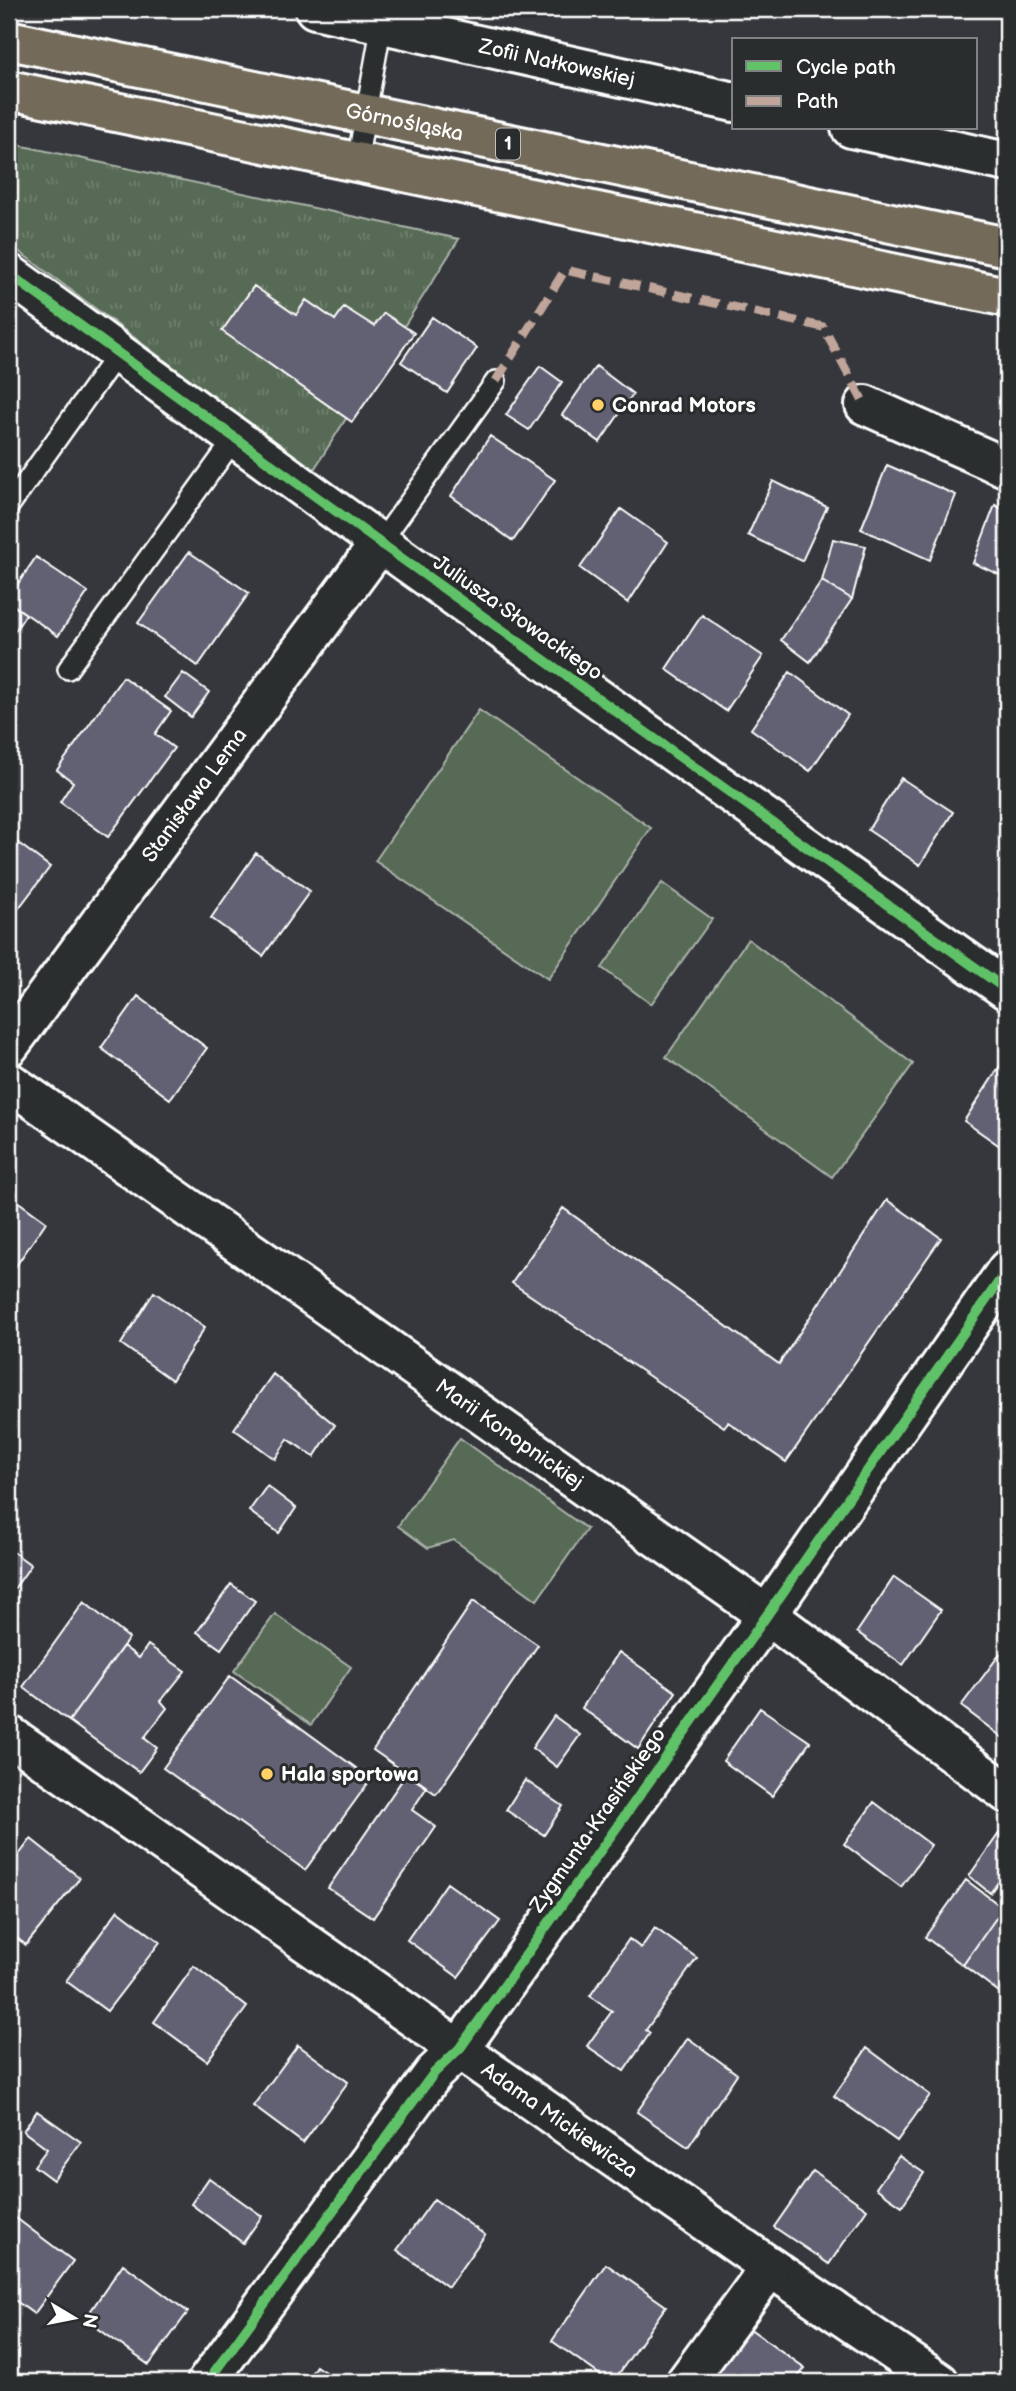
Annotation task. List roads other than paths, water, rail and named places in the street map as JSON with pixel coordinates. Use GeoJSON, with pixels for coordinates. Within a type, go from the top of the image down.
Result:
{"type":"FeatureCollection","features":[{"type":"Feature","properties":{"kind":"main road","name":"Górnośląska"},"geometry":{"type":"LineString","coordinates":[[9,40],[1007,247]]}},
{"type":"Feature","properties":{"kind":"main road","name":"1"},"geometry":{"type":"LineString","coordinates":[[9,90],[1007,297]]}},
{"type":"Feature","properties":{"kind":"street","name":"Zofii Nałkowskiej"},"geometry":{"type":"LineString","coordinates":[[315,9],[732,102]]}},
{"type":"Feature","properties":{"kind":"street"},"geometry":{"type":"LineString","coordinates":[[860,130],[1007,162]]}},
{"type":"Feature","properties":{"kind":"street","name":"Juliusza Słowackiego"},"geometry":{"type":"LineString","coordinates":[[9,274],[380,543],[1007,990]]}},
{"type":"Feature","properties":{"kind":"street"},"geometry":{"type":"LineString","coordinates":[[865,405],[1007,468]]}},
{"type":"Feature","properties":{"kind":"street","name":"Stanisława Lema"},"geometry":{"type":"LineString","coordinates":[[9,1046],[380,543]]}},
{"type":"Feature","properties":{"kind":"street","name":"Marii Konopnickiej"},"geometry":{"type":"LineString","coordinates":[[9,1082],[767,1615],[1007,1793]]}},
{"type":"Feature","properties":{"kind":"street","name":"Zygmunta Krasińskiego"},"geometry":{"type":"LineString","coordinates":[[207,2382],[434,2073],[460,2048],[1007,1270]]}},
{"type":"Feature","properties":{"kind":"street","name":"Adama Mickiewicza"},"geometry":{"type":"LineString","coordinates":[[9,1735],[770,2267],[939,2382]]}},
{"type":"Feature","properties":{"kind":"street"},"geometry":{"type":"LineString","coordinates":[[686,2382],[770,2267]]}},
{"type":"Feature","properties":{"kind":"lane"},"geometry":{"type":"LineString","coordinates":[[357,162],[383,23]]}},
{"type":"Feature","properties":{"kind":"lane"},"geometry":{"type":"LineString","coordinates":[[9,506],[118,353]]}},
{"type":"Feature","properties":{"kind":"lane"},"geometry":{"type":"LineString","coordinates":[[380,543],[496,382]]}},
{"type":"Feature","properties":{"kind":"lane"},"geometry":{"type":"LineString","coordinates":[[68,669],[235,438]]}},
{"type":"Feature","properties":{"kind":"place","name":"Conrad Motors"},"geometry":{"type":"Point","coordinates":[598,405]}},
{"type":"Feature","properties":{"kind":"place","name":"Hala sportowa"},"geometry":{"type":"Point","coordinates":[267,1774]}}]}
